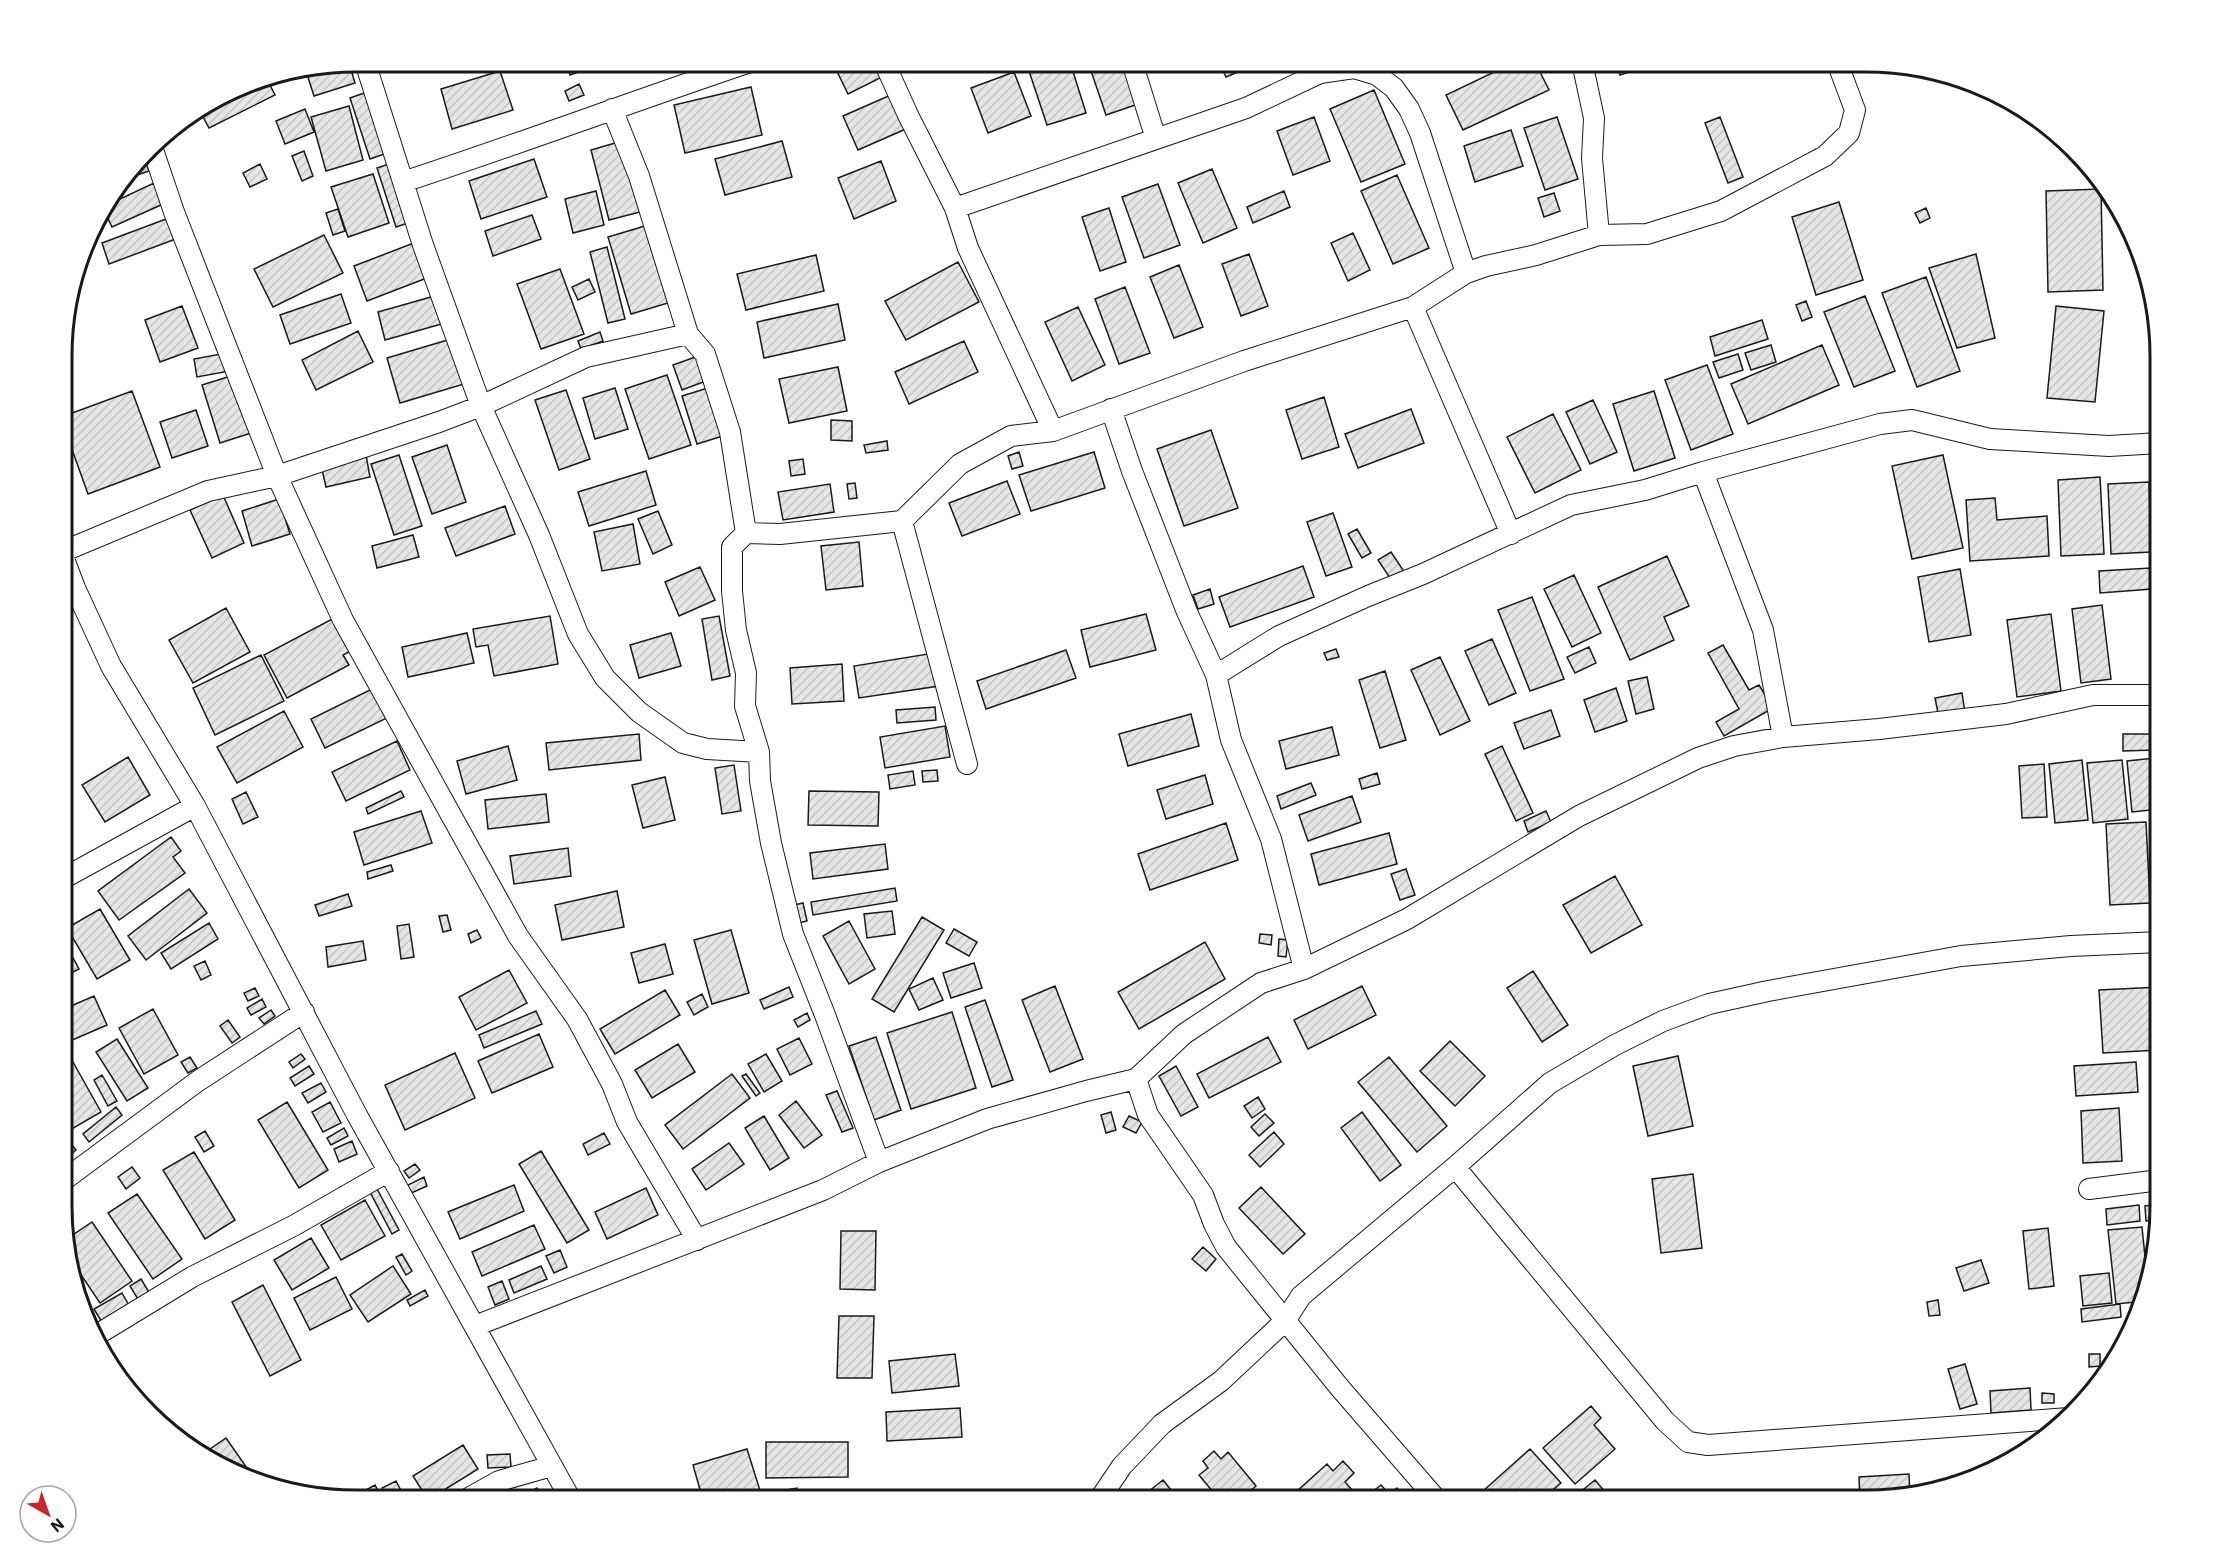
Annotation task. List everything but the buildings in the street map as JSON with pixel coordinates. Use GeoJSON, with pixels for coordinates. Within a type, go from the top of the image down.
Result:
{"type":"FeatureCollection","features":[{"type":"Feature","properties":{"kind":"street"},"geometry":{"type":"LineString","coordinates":[[368,72],[423,245],[481,406],[539,535],[578,634],[605,678],[639,712],[683,743],[707,748],[759,752]]}},
{"type":"Feature","properties":{"kind":"street"},"geometry":{"type":"LineString","coordinates":[[403,182],[721,72]]}},
{"type":"Feature","properties":{"kind":"street"},"geometry":{"type":"LineString","coordinates":[[889,72],[955,208],[968,248],[1053,431]]}},
{"type":"Feature","properties":{"kind":"street"},"geometry":{"type":"LineString","coordinates":[[1135,72],[1156,139]]}},
{"type":"Feature","properties":{"kind":"street"},"geometry":{"type":"LineString","coordinates":[[955,208],[1246,108],[1320,73],[1327,72]]}},
{"type":"Feature","properties":{"kind":"street"},"geometry":{"type":"LineString","coordinates":[[1367,72],[1377,75],[1394,88],[1409,109],[1466,273]]}},
{"type":"Feature","properties":{"kind":"street"},"geometry":{"type":"LineString","coordinates":[[1584,72],[1594,118],[1592,158],[1599,235]]}},
{"type":"Feature","properties":{"kind":"street"},"geometry":{"type":"LineString","coordinates":[[879,1162],[825,1015],[792,934],[771,843],[760,781],[759,752],[745,706],[746,673],[736,630],[732,591],[732,547],[746,533],[780,534],[902,521],[960,464],[1011,436],[1053,431],[1244,361],[1413,306],[1466,273],[1486,266],[1536,255],[1599,235],[1647,234],[1721,211],[1825,156],[1849,133],[1855,110],[1841,72]]}},
{"type":"Feature","properties":{"kind":"street"},"geometry":{"type":"LineString","coordinates":[[612,109],[639,176],[688,334],[705,354],[730,432],[746,533]]}},
{"type":"Feature","properties":{"kind":"street"},"geometry":{"type":"LineString","coordinates":[[155,155],[178,223],[277,476],[342,620],[518,936],[578,1019],[612,1084],[627,1122],[697,1240]]}},
{"type":"Feature","properties":{"kind":"street"},"geometry":{"type":"LineString","coordinates":[[1413,306],[1511,534]]}},
{"type":"Feature","properties":{"kind":"street"},"geometry":{"type":"LineString","coordinates":[[72,547],[208,491],[277,476],[439,422],[481,406],[586,357],[688,334]]}},
{"type":"Feature","properties":{"kind":"street"},"geometry":{"type":"LineString","coordinates":[[1111,409],[1131,471],[1187,612],[1216,675],[1231,740],[1271,839],[1304,969]]}},
{"type":"Feature","properties":{"kind":"street"},"geometry":{"type":"LineString","coordinates":[[1216,675],[1279,636],[1511,534],[1571,505],[1646,490],[1703,472],[1880,424],[1912,420],[1990,439],[2109,446],[2150,444]]}},
{"type":"Feature","properties":{"kind":"street"},"geometry":{"type":"LineString","coordinates":[[1703,472],[1763,630],[1783,737]]}},
{"type":"Feature","properties":{"kind":"street"},"geometry":{"type":"LineString","coordinates":[[902,521],[967,764]]}},
{"type":"Feature","properties":{"kind":"street"},"geometry":{"type":"LineString","coordinates":[[72,594],[111,666],[195,806],[388,1171],[565,1490]]}},
{"type":"Feature","properties":{"kind":"street"},"geometry":{"type":"LineString","coordinates":[[475,1326],[605,1273],[697,1240],[823,1190],[879,1162],[987,1119],[1136,1079],[1184,1034],[1252,988],[1304,969],[1407,919],[1579,816],[1698,758],[1734,746],[1783,737],[1879,729],[2006,714],[2093,696],[2150,695]]}},
{"type":"Feature","properties":{"kind":"street"},"geometry":{"type":"LineString","coordinates":[[72,874],[195,806]]}},
{"type":"Feature","properties":{"kind":"street"},"geometry":{"type":"LineString","coordinates":[[1106,1490],[1122,1466],[1162,1424],[1221,1381],[1285,1321],[1301,1296],[1455,1167],[1550,1083],[1632,1036],[1663,1021],[1709,1004],[1961,956],[2070,946],[2150,942]]}},
{"type":"Feature","properties":{"kind":"street"},"geometry":{"type":"LineString","coordinates":[[72,1174],[198,1081],[304,1012]]}},
{"type":"Feature","properties":{"kind":"street"},"geometry":{"type":"LineString","coordinates":[[1136,1079],[1148,1115],[1203,1195],[1214,1224],[1226,1246],[1340,1388],[1428,1490]]}},
{"type":"Feature","properties":{"kind":"street"},"geometry":{"type":"LineString","coordinates":[[1455,1167],[1665,1421],[1688,1442],[1708,1445],[2054,1419]]}},
{"type":"Feature","properties":{"kind":"street"},"geometry":{"type":"LineString","coordinates":[[101,1332],[165,1292],[295,1225],[388,1171]]}},
{"type":"Feature","properties":{"kind":"street"},"geometry":{"type":"LineString","coordinates":[[2089,1189],[2150,1181]]}},
{"type":"Feature","properties":{"kind":"street"},"geometry":{"type":"LineString","coordinates":[[483,1490],[499,1481],[552,1466]]}}]}
